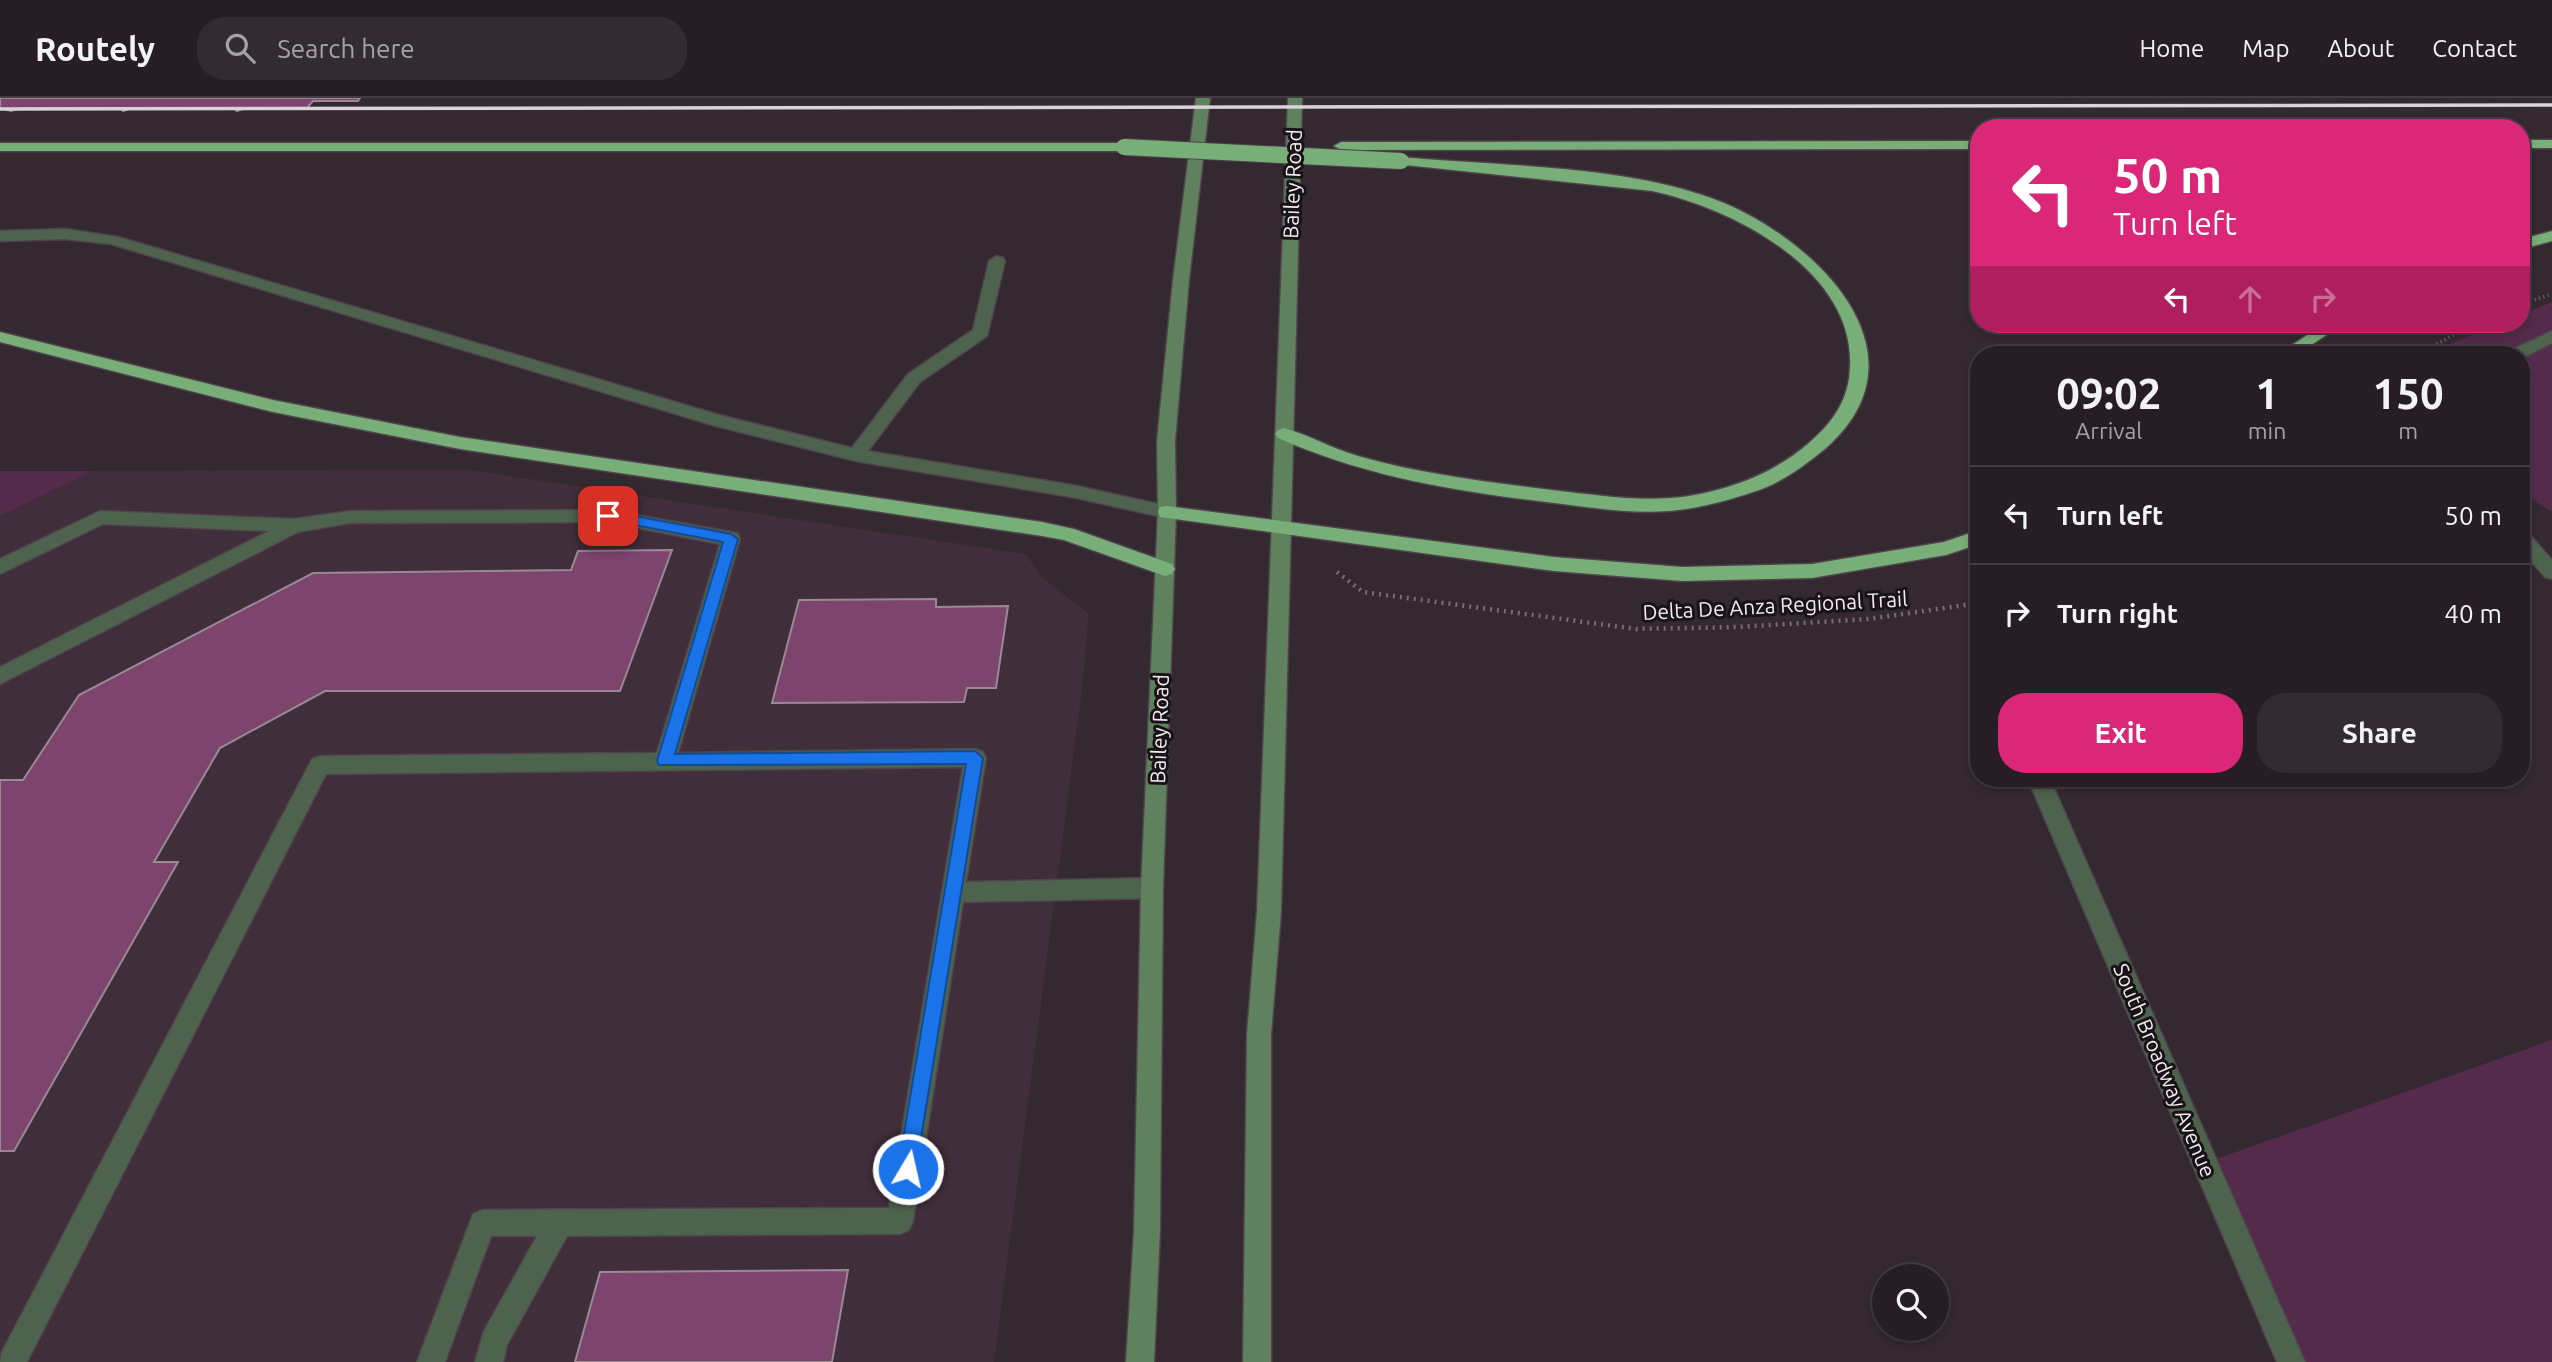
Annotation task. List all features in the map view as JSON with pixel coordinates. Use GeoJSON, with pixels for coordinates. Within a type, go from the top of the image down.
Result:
{"type":"FeatureCollection","features":[{"type":"Feature","properties":{"kind":"highway"},"geometry":{"type":"LineString","coordinates":[[2530,144],[2552,144]]}},
{"type":"Feature","properties":{"kind":"highway"},"geometry":{"type":"LineString","coordinates":[[0,147],[1970,145]]}},
{"type":"Feature","properties":{"kind":"highway"},"geometry":{"type":"LineString","coordinates":[[1124,147],[1401,161],[1590,178],[1647,186],[1708,201],[1758,225],[1797,250],[1825,279],[1848,313],[1859,350],[1858,385],[1844,416],[1816,448],[1768,480],[1704,499],[1635,506],[1439,480],[1334,456],[1284,435]]}},
{"type":"Feature","properties":{"kind":"highway"},"geometry":{"type":"LineString","coordinates":[[2530,242],[2552,236]]}},
{"type":"Feature","properties":{"kind":"highway"},"geometry":{"type":"LineString","coordinates":[[2300,346],[2320,333]]}},
{"type":"Feature","properties":{"kind":"highway"},"geometry":{"type":"LineString","coordinates":[[0,337],[273,406],[460,443],[1067,534],[1165,569]]}},
{"type":"Feature","properties":{"kind":"highway"},"geometry":{"type":"LineString","coordinates":[[1167,512],[1554,564],[1682,574],[1812,571],[1946,548],[1970,540]]}},
{"type":"Feature","properties":{"kind":"main road","name":"Bailey Road"},"geometry":{"type":"LineString","coordinates":[[1140,1362],[1147,1231],[1152,888],[1167,512],[1166,441],[1181,280],[1203,98]]}},
{"type":"Feature","properties":{"kind":"main road","name":"Bailey Road"},"geometry":{"type":"LineString","coordinates":[[1257,1362],[1259,1034],[1269,912],[1295,98]]}},
{"type":"Feature","properties":{"kind":"street"},"geometry":{"type":"LineString","coordinates":[[0,236],[65,234],[124,243],[716,420],[856,455],[1072,491],[1167,512]]}},
{"type":"Feature","properties":{"kind":"street"},"geometry":{"type":"LineString","coordinates":[[856,455],[914,378],[981,332],[997,261]]}},
{"type":"Feature","properties":{"kind":"street"},"geometry":{"type":"LineString","coordinates":[[2530,347],[2552,336]]}},
{"type":"Feature","properties":{"kind":"street"},"geometry":{"type":"LineString","coordinates":[[0,567],[100,517],[294,526],[349,517],[608,516],[731,539],[665,761]]}},
{"type":"Feature","properties":{"kind":"street"},"geometry":{"type":"LineString","coordinates":[[0,676],[294,526]]}},
{"type":"Feature","properties":{"kind":"street"},"geometry":{"type":"LineString","coordinates":[[2530,547],[2552,572]]}},
{"type":"Feature","properties":{"kind":"street"},"geometry":{"type":"LineString","coordinates":[[12,1362],[320,765],[975,758],[900,1222],[482,1223],[431,1362]]}},
{"type":"Feature","properties":{"kind":"street","name":"South Broadway Avenue"},"geometry":{"type":"LineString","coordinates":[[2042,787],[2291,1362]]}},
{"type":"Feature","properties":{"kind":"street"},"geometry":{"type":"LineString","coordinates":[[953,892],[1152,888]]}},
{"type":"Feature","properties":{"kind":"street"},"geometry":{"type":"LineString","coordinates":[[489,1362],[494,1341],[559,1223]]}},
{"type":"Feature","properties":{"kind":"path"},"geometry":{"type":"LineString","coordinates":[[2530,301],[2552,294]]}},
{"type":"Feature","properties":{"kind":"path"},"geometry":{"type":"LineString","coordinates":[[2434,346],[2457,333]]}},
{"type":"Feature","properties":{"kind":"path","name":"Delta De Anza Regional Trail"},"geometry":{"type":"LineString","coordinates":[[1363,592],[1636,629],[1738,627],[1868,619],[1970,606]]}},
{"type":"Feature","properties":{"kind":"shaded area"},"geometry":{"type":"Polygon","coordinates":[[[2552,302],[2552,512],[2530,498],[2530,346],[2444,346],[2477,333],[2530,333],[2530,311],[2552,302]]]}},
{"type":"Feature","properties":{"kind":"shaded area"},"geometry":{"type":"Polygon","coordinates":[[[463,469],[1026,554],[1042,577],[1089,614],[1081,698],[994,1362],[0,1362],[0,516],[93,471],[463,469]]]}},
{"type":"Feature","properties":{"kind":"shaded area"},"geometry":{"type":"Polygon","coordinates":[[[0,471],[93,471],[0,516],[0,471]]]}},
{"type":"Feature","properties":{"kind":"shaded area"},"geometry":{"type":"Polygon","coordinates":[[[2552,1040],[2552,1362],[2291,1362],[2205,1163],[2552,1040]]]}},
{"type":"Feature","properties":{"kind":"building"},"geometry":{"type":"Polygon","coordinates":[[[0,98],[360,98],[358,101],[313,101],[307,108],[245,108],[237,111],[234,108],[132,108],[123,111],[121,108],[21,108],[11,111],[0,108],[0,98]]]}},
{"type":"Feature","properties":{"kind":"building"},"geometry":{"type":"Polygon","coordinates":[[[672,550],[620,691],[325,691],[220,748],[154,862],[178,862],[14,1151],[0,1151],[0,780],[23,780],[79,695],[313,573],[571,570],[578,551],[672,550]]]}},
{"type":"Feature","properties":{"kind":"building"},"geometry":{"type":"Polygon","coordinates":[[[936,599],[936,607],[1008,606],[996,688],[967,688],[964,702],[772,703],[799,600],[936,599]]]}},
{"type":"Feature","properties":{"kind":"building"},"geometry":{"type":"Polygon","coordinates":[[[848,1270],[832,1362],[575,1362],[600,1272],[848,1270]]]}},
{"type":"Feature","properties":{"kind":"railway"},"geometry":{"type":"LineString","coordinates":[[0,109],[2552,105]]}},
{"type":"Feature","properties":{"kind":"route"},"geometry":{"type":"LineString","coordinates":[[608,516],[731,539],[665,761],[975,758],[908,1169]]}}]}
